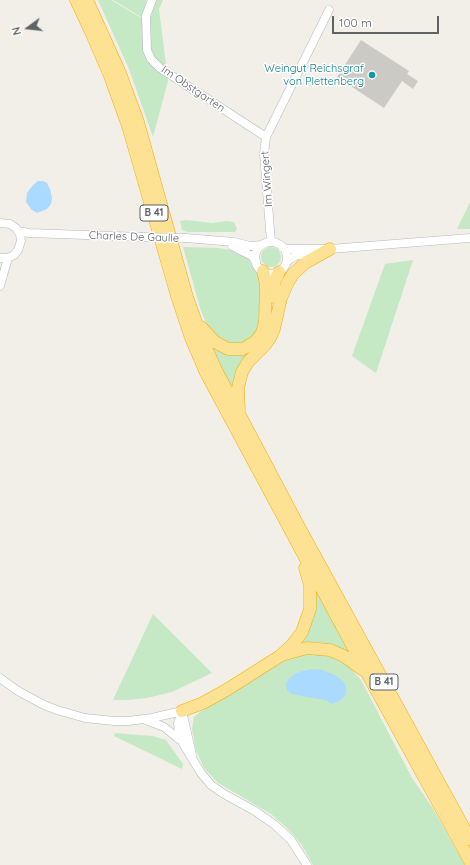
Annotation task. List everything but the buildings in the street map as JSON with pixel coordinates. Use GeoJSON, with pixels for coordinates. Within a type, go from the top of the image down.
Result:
{"type":"FeatureCollection","features":[{"type":"Feature","properties":{"kind":"highway","name":"B 41"},"geometry":{"type":"LineString","coordinates":[[76,0],[110,76],[128,126],[177,296],[191,338],[206,373],[367,674],[470,861]]}},
{"type":"Feature","properties":{"kind":"highway","name":"B 41"},"geometry":{"type":"LineString","coordinates":[[87,0],[120,73],[138,122],[196,322],[217,372],[239,416],[470,839]]}},
{"type":"Feature","properties":{"kind":"highway","name":"B 41"},"geometry":{"type":"LineString","coordinates":[[239,416],[238,388],[240,377],[248,362],[267,342],[272,333],[284,290],[293,274],[305,263],[330,248]]}},
{"type":"Feature","properties":{"kind":"highway","name":"B 41"},"geometry":{"type":"LineString","coordinates":[[275,324],[274,283],[282,267]]}},
{"type":"Feature","properties":{"kind":"highway","name":"B 41"},"geometry":{"type":"LineString","coordinates":[[196,322],[215,342],[223,348],[238,350],[252,344],[260,337],[265,322],[266,284],[263,271]]}},
{"type":"Feature","properties":{"kind":"highway","name":"B 41"},"geometry":{"type":"LineString","coordinates":[[182,711],[194,707],[222,693],[280,656],[292,645],[302,632],[310,609],[310,585],[300,548]]}},
{"type":"Feature","properties":{"kind":"highway","name":"B 41"},"geometry":{"type":"LineString","coordinates":[[280,656],[307,648],[330,650],[344,656],[367,674]]}},
{"type":"Feature","properties":{"kind":"street","name":"Im Obstgarten"},"geometry":{"type":"LineString","coordinates":[[152,0],[146,16],[147,50],[151,59],[160,68],[266,137]]}},
{"type":"Feature","properties":{"kind":"street","name":"Im Wingert"},"geometry":{"type":"LineString","coordinates":[[271,242],[264,154],[266,137],[330,10]]}},
{"type":"Feature","properties":{"kind":"street","name":"Charles De Gaulle"},"geometry":{"type":"LineString","coordinates":[[0,223],[10,224],[18,231],[29,233],[186,238],[250,246],[262,245]]}},
{"type":"Feature","properties":{"kind":"street"},"geometry":{"type":"LineString","coordinates":[[0,286],[4,258],[16,253],[21,244],[21,238],[18,231]]}},
{"type":"Feature","properties":{"kind":"street","name":"Charles De Gaulle"},"geometry":{"type":"LineString","coordinates":[[21,244],[32,238],[52,234]]}},
{"type":"Feature","properties":{"kind":"street"},"geometry":{"type":"LineString","coordinates":[[283,248],[330,248],[470,238]]}},
{"type":"Feature","properties":{"kind":"street","name":"Charles De Gaulle"},"geometry":{"type":"LineString","coordinates":[[217,241],[244,250],[256,261]]}},
{"type":"Feature","properties":{"kind":"street"},"geometry":{"type":"LineString","coordinates":[[282,267],[287,257],[283,248],[279,244],[271,242],[262,245],[257,252],[256,261],[259,268],[271,274],[282,267],[295,256],[330,248]]}},
{"type":"Feature","properties":{"kind":"street","name":"B 41"},"geometry":{"type":"LineString","coordinates":[[0,678],[30,698],[44,705],[85,718],[114,721],[143,720],[182,711]]}},
{"type":"Feature","properties":{"kind":"street"},"geometry":{"type":"LineString","coordinates":[[182,711],[178,723],[178,730],[182,741],[201,773],[217,790],[255,811],[283,832],[298,849],[307,865]]}},
{"type":"Feature","properties":{"kind":"street"},"geometry":{"type":"LineString","coordinates":[[182,711],[193,760]]}},
{"type":"Feature","properties":{"kind":"street"},"geometry":{"type":"LineString","coordinates":[[143,720],[164,727],[182,741]]}},
{"type":"Feature","properties":{"kind":"green space"},"geometry":{"type":"Polygon","coordinates":[[[98,0],[111,0],[141,18],[150,15],[155,0],[163,0],[159,9],[168,81],[153,137],[129,69],[98,0]]]}},
{"type":"Feature","properties":{"kind":"green space"},"geometry":{"type":"Polygon","coordinates":[[[113,0],[146,0],[145,15],[141,17],[113,0]]]}},
{"type":"Feature","properties":{"kind":"green space"},"geometry":{"type":"Polygon","coordinates":[[[470,202],[470,229],[457,229],[470,202]]]}},
{"type":"Feature","properties":{"kind":"green space"},"geometry":{"type":"Polygon","coordinates":[[[186,220],[212,223],[227,221],[234,222],[237,229],[235,232],[187,232],[182,230],[180,221],[186,220]]]}},
{"type":"Feature","properties":{"kind":"green space"},"geometry":{"type":"Polygon","coordinates":[[[183,247],[219,248],[241,252],[249,259],[261,277],[259,330],[253,338],[238,345],[221,341],[207,325],[201,311],[183,247]]]}},
{"type":"Feature","properties":{"kind":"green space"},"geometry":{"type":"Polygon","coordinates":[[[271,247],[278,250],[281,257],[278,264],[271,267],[264,264],[261,257],[264,250],[271,247]]]}},
{"type":"Feature","properties":{"kind":"green space"},"geometry":{"type":"Polygon","coordinates":[[[413,260],[376,373],[352,356],[385,264],[413,260]]]}},
{"type":"Feature","properties":{"kind":"green space"},"geometry":{"type":"Polygon","coordinates":[[[211,346],[255,347],[233,393],[211,346]]]}},
{"type":"Feature","properties":{"kind":"green space"},"geometry":{"type":"Polygon","coordinates":[[[315,589],[351,656],[312,643],[301,643],[313,620],[316,607],[315,589]]]}},
{"type":"Feature","properties":{"kind":"green space"},"geometry":{"type":"Polygon","coordinates":[[[153,614],[212,673],[172,692],[147,698],[113,700],[153,614]]]}},
{"type":"Feature","properties":{"kind":"green space"},"geometry":{"type":"Polygon","coordinates":[[[305,651],[328,653],[345,662],[361,680],[412,778],[432,807],[465,865],[313,865],[302,845],[287,828],[271,814],[218,783],[204,768],[196,750],[192,729],[194,717],[205,708],[283,660],[305,651]]]}},
{"type":"Feature","properties":{"kind":"green space"},"geometry":{"type":"Polygon","coordinates":[[[115,733],[152,736],[166,740],[183,764],[182,769],[114,736],[115,733]]]}},
{"type":"Feature","properties":{"kind":"water"},"geometry":{"type":"Polygon","coordinates":[[[38,181],[47,183],[52,198],[51,204],[47,209],[37,213],[32,210],[26,202],[27,193],[38,181]]]}},
{"type":"Feature","properties":{"kind":"water"},"geometry":{"type":"Polygon","coordinates":[[[310,669],[322,670],[335,675],[344,682],[346,694],[341,700],[332,704],[325,700],[291,694],[287,690],[286,684],[294,674],[310,669]]]}},
{"type":"Feature","properties":{"kind":"place","name":"Weingut Reichsgraf von Plettenberg"},"geometry":{"type":"Point","coordinates":[372,75]}}]}
